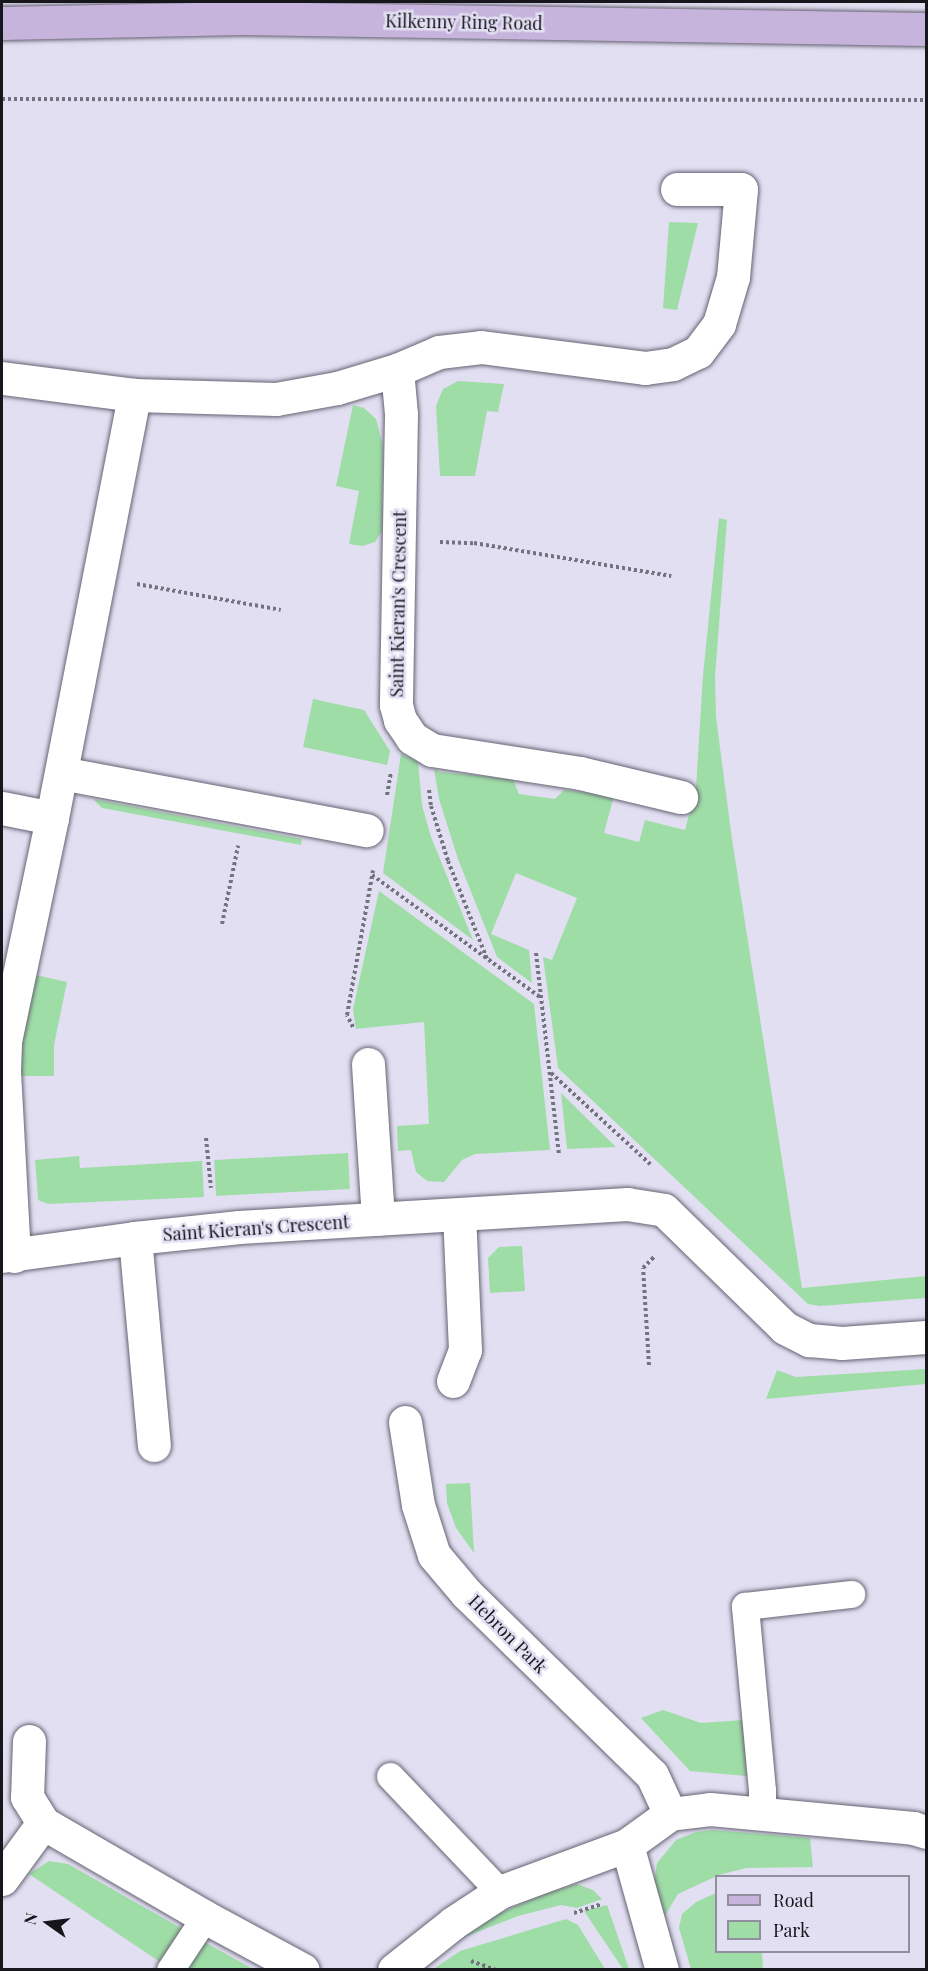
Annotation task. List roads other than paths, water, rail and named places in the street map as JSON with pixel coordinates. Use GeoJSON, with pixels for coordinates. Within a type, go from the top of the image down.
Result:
{"type":"FeatureCollection","features":[{"type":"Feature","properties":{"kind":"main road","name":"Kilkenny Ring Road"},"geometry":{"type":"LineString","coordinates":[[2,23],[241,18],[927,29]]}},
{"type":"Feature","properties":{"kind":"street"},"geometry":{"type":"LineString","coordinates":[[2,378],[134,395],[276,399],[337,388],[397,370],[439,352],[481,347],[645,368],[673,364],[698,352],[719,324],[733,277],[741,189],[677,189]]}},
{"type":"Feature","properties":{"kind":"street","name":"Saint Kieran's Crescent"},"geometry":{"type":"LineString","coordinates":[[397,370],[401,414],[396,705],[400,720],[412,738],[432,750],[580,773],[681,797]]}},
{"type":"Feature","properties":{"kind":"street","name":"Saint Kieran's Crescent"},"geometry":{"type":"LineString","coordinates":[[134,395],[61,773],[5,1041],[3,1072],[8,1256],[135,1238],[222,1229],[627,1204],[664,1210],[785,1328],[809,1340],[842,1344],[927,1337]]}},
{"type":"Feature","properties":{"kind":"street"},"geometry":{"type":"LineString","coordinates":[[61,773],[367,830]]}},
{"type":"Feature","properties":{"kind":"street"},"geometry":{"type":"LineString","coordinates":[[2,807],[52,818]]}},
{"type":"Feature","properties":{"kind":"street"},"geometry":{"type":"LineString","coordinates":[[368,1064],[378,1219]]}},
{"type":"Feature","properties":{"kind":"street"},"geometry":{"type":"LineString","coordinates":[[453,1381],[465,1350],[459,1214]]}},
{"type":"Feature","properties":{"kind":"street"},"geometry":{"type":"LineString","coordinates":[[135,1238],[154,1445]]}},
{"type":"Feature","properties":{"kind":"street","name":"Hebron Park"},"geometry":{"type":"LineString","coordinates":[[405,1422],[418,1505],[435,1555],[466,1593],[652,1775],[670,1814]]}},
{"type":"Feature","properties":{"kind":"street"},"geometry":{"type":"LineString","coordinates":[[29,1741],[27,1797],[43,1823],[205,1917],[303,1970]]}},
{"type":"Feature","properties":{"kind":"street"},"geometry":{"type":"LineString","coordinates":[[394,1970],[453,1923],[500,1892],[627,1845],[670,1814],[710,1809],[913,1828],[927,1832]]}},
{"type":"Feature","properties":{"kind":"street"},"geometry":{"type":"LineString","coordinates":[[2,1879],[43,1823]]}},
{"type":"Feature","properties":{"kind":"street"},"geometry":{"type":"LineString","coordinates":[[627,1845],[662,1970]]}},
{"type":"Feature","properties":{"kind":"lane"},"geometry":{"type":"LineString","coordinates":[[762,1813],[762,1790],[745,1606],[852,1594]]}},
{"type":"Feature","properties":{"kind":"lane"},"geometry":{"type":"LineString","coordinates":[[390,1776],[500,1892]]}},
{"type":"Feature","properties":{"kind":"lane"},"geometry":{"type":"LineString","coordinates":[[170,1970],[205,1917]]}}]}
